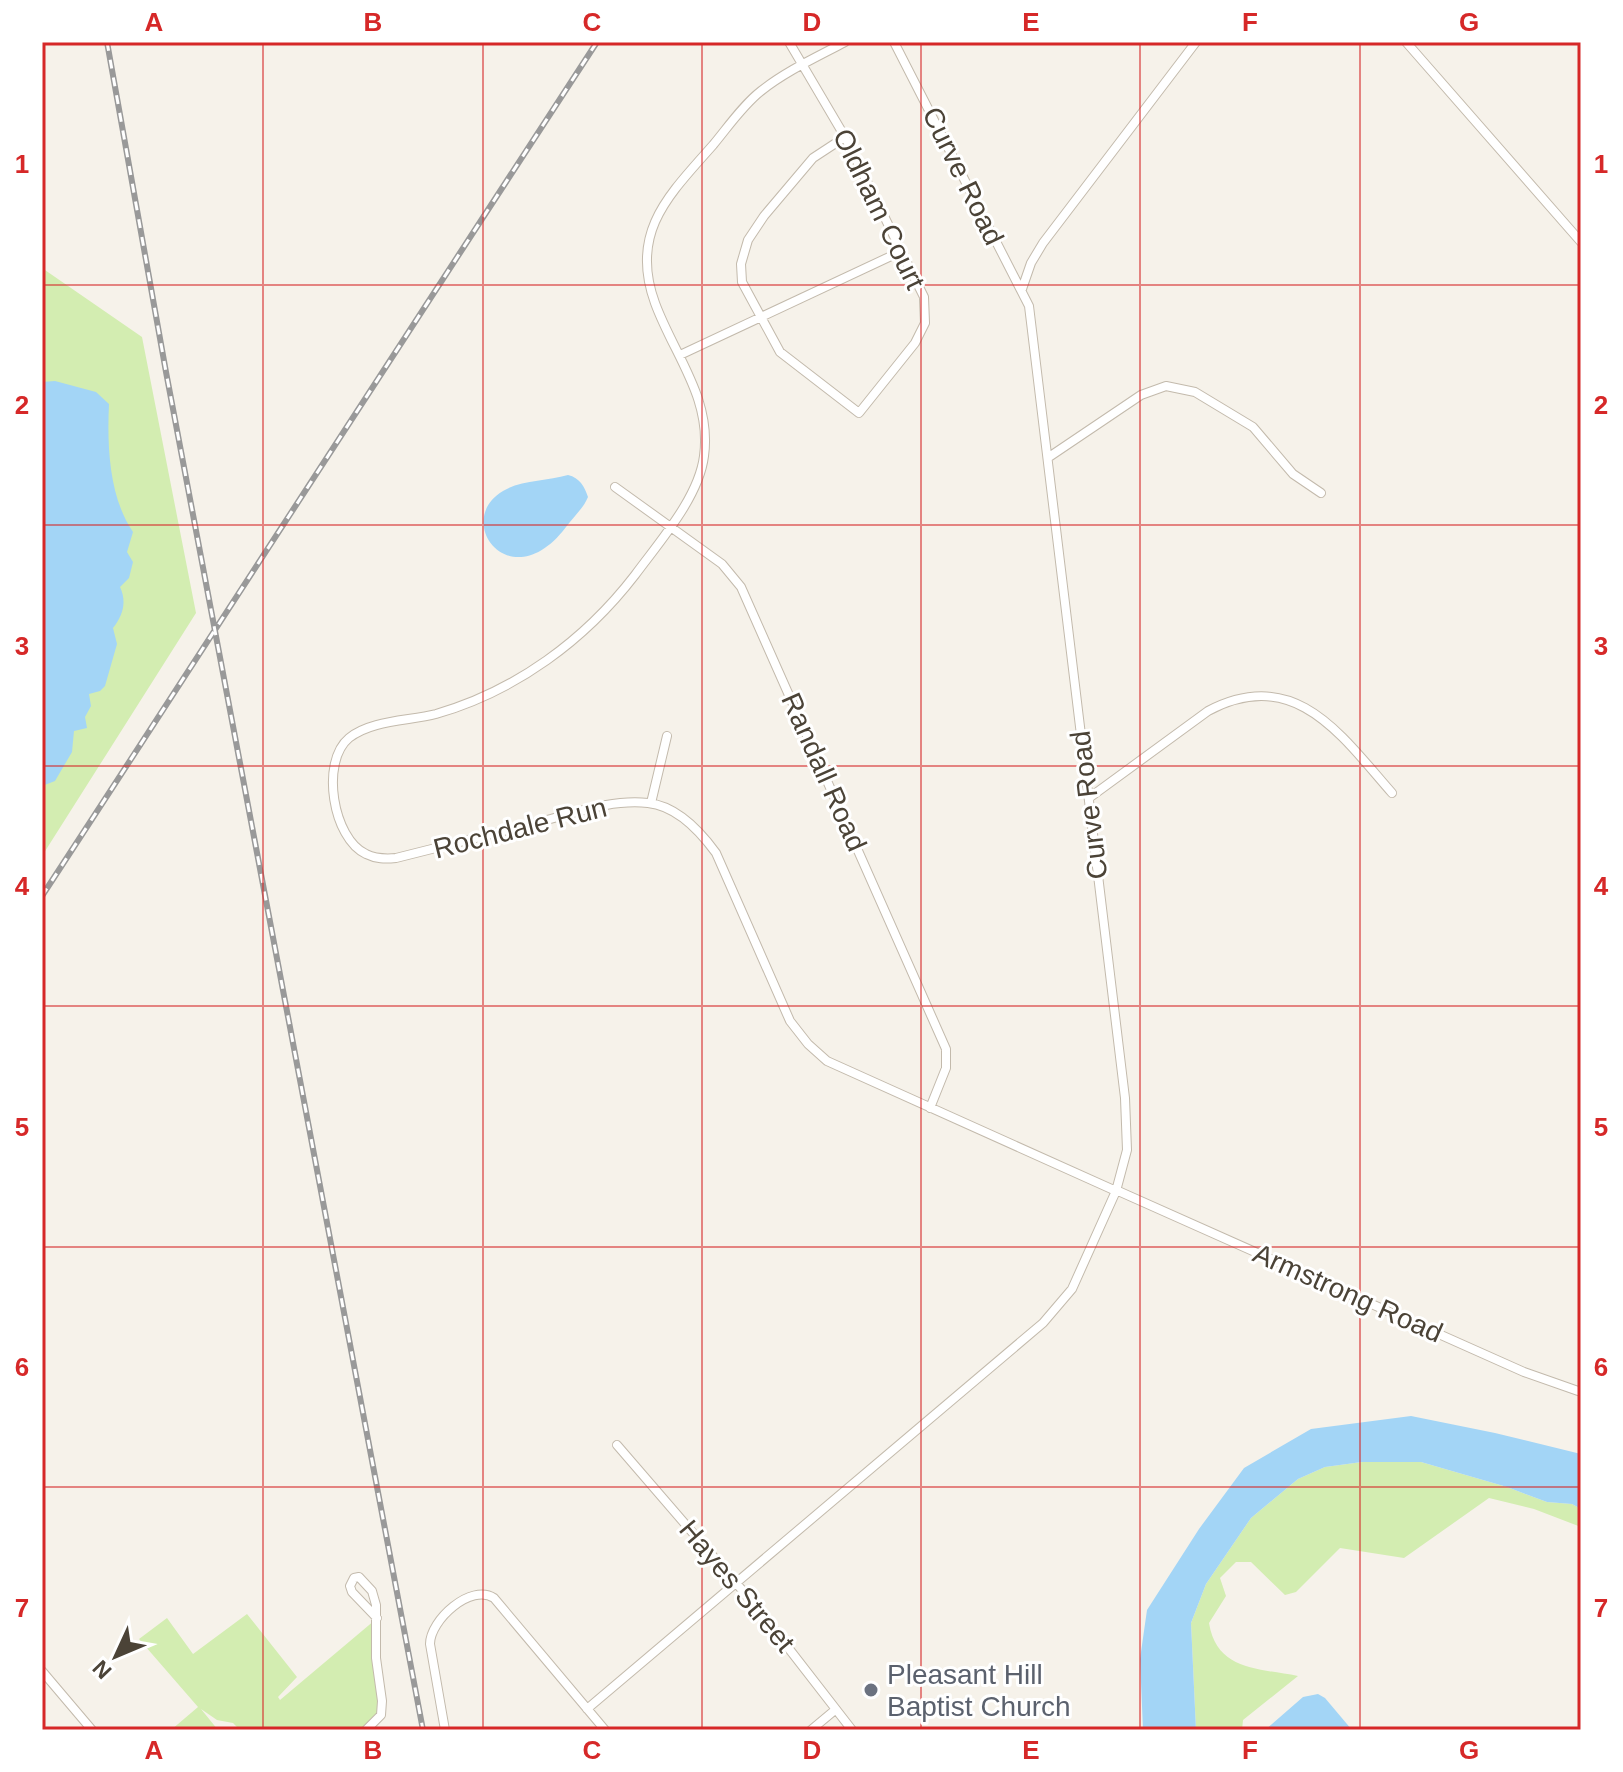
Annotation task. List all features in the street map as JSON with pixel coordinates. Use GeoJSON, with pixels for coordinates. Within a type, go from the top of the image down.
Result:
{"type":"FeatureCollection","features":[{"type":"Feature","properties":{"kind":"street","name":"Oldham Court"},"geometry":{"type":"LineString","coordinates":[[760,317],[780,352],[859,413],[915,343],[925,323],[924,297],[902,251],[845,137],[789,42]]}},
{"type":"Feature","properties":{"kind":"street","name":"Rochdale Run"},"geometry":{"type":"LineString","coordinates":[[845,42],[758,93],[664,203],[655,218],[647,247],[648,277],[657,307],[701,403],[705,444],[697,483],[670,526],[635,575],[596,621],[541,665],[495,692],[436,713],[364,730],[348,739],[337,754],[331,771],[340,825],[348,839],[364,854],[380,859],[396,858],[609,804],[651,803],[684,818],[701,833],[716,853],[790,1021],[808,1044],[827,1061],[1116,1191]]}},
{"type":"Feature","properties":{"kind":"street","name":"Curve Road"},"geometry":{"type":"LineString","coordinates":[[587,1709],[1055,1311],[1072,1289],[1083,1267],[1116,1191],[1124,1164],[1127,1125],[1029,306],[894,42]]}},
{"type":"Feature","properties":{"kind":"street"},"geometry":{"type":"LineString","coordinates":[[1022,290],[1031,263],[1043,243],[1196,42]]}},
{"type":"Feature","properties":{"kind":"street"},"geometry":{"type":"LineString","coordinates":[[1406,42],[1581,242]]}},
{"type":"Feature","properties":{"kind":"street"},"geometry":{"type":"LineString","coordinates":[[760,317],[742,282],[741,264],[748,240],[813,158],[845,137]]}},
{"type":"Feature","properties":{"kind":"street"},"geometry":{"type":"LineString","coordinates":[[680,355],[902,251]]}},
{"type":"Feature","properties":{"kind":"street"},"geometry":{"type":"LineString","coordinates":[[1049,457],[1141,395],[1166,386],[1195,392],[1253,427],[1293,474],[1321,493]]}},
{"type":"Feature","properties":{"kind":"street","name":"Randall Road"},"geometry":{"type":"LineString","coordinates":[[615,487],[732,574],[741,587],[946,1049],[946,1068],[930,1108]]}},
{"type":"Feature","properties":{"kind":"street"},"geometry":{"type":"LineString","coordinates":[[1089,798],[1208,711],[1237,699],[1253,697],[1284,699],[1313,711],[1336,730],[1392,793]]}},
{"type":"Feature","properties":{"kind":"street"},"geometry":{"type":"LineString","coordinates":[[651,803],[667,736]]}},
{"type":"Feature","properties":{"kind":"street","name":"Armstrong Road"},"geometry":{"type":"LineString","coordinates":[[1116,1191],[1524,1372],[1581,1392]]}},
{"type":"Feature","properties":{"kind":"street","name":"Hayes Street"},"geometry":{"type":"LineString","coordinates":[[617,1445],[816,1681],[852,1730]]}},
{"type":"Feature","properties":{"kind":"street"},"geometry":{"type":"LineString","coordinates":[[366,1730],[381,1715],[376,1658],[377,1618],[372,1591],[366,1582],[359,1577],[354,1578],[350,1586],[352,1592],[377,1618]]}},
{"type":"Feature","properties":{"kind":"street"},"geometry":{"type":"LineString","coordinates":[[445,1730],[429,1639],[439,1621],[470,1596],[489,1595],[605,1730]]}},
{"type":"Feature","properties":{"kind":"street"},"geometry":{"type":"LineString","coordinates":[[42,1671],[92,1730]]}},
{"type":"Feature","properties":{"kind":"street"},"geometry":{"type":"LineString","coordinates":[[811,1730],[835,1710]]}},
{"type":"Feature","properties":{"kind":"green space"},"geometry":{"type":"Polygon","coordinates":[[[42,268],[142,337],[196,613],[42,856],[42,268]]]}},
{"type":"Feature","properties":{"kind":"green space"},"geometry":{"type":"Polygon","coordinates":[[[1362,1462],[1421,1462],[1547,1502],[1572,1504],[1581,1509],[1581,1527],[1534,1509],[1489,1498],[1404,1558],[1340,1548],[1296,1592],[1285,1595],[1251,1562],[1236,1562],[1220,1578],[1226,1596],[1209,1623],[1213,1639],[1230,1659],[1254,1668],[1298,1676],[1243,1720],[1242,1730],[1196,1730],[1191,1623],[1206,1584],[1251,1518],[1298,1479],[1325,1467],[1362,1462]]]}},
{"type":"Feature","properties":{"kind":"green space"},"geometry":{"type":"Polygon","coordinates":[[[247,1614],[297,1677],[278,1697],[280,1700],[375,1620],[380,1698],[378,1713],[360,1730],[240,1730],[233,1723],[217,1720],[201,1709],[218,1730],[171,1730],[198,1707],[139,1639],[167,1618],[193,1654],[247,1614]]]}},
{"type":"Feature","properties":{"kind":"water"},"geometry":{"type":"Polygon","coordinates":[[[55,381],[96,392],[109,404],[111,471],[119,503],[133,532],[127,552],[133,562],[129,578],[120,587],[123,608],[113,628],[117,644],[105,686],[89,694],[91,706],[85,717],[87,728],[74,731],[72,752],[55,781],[42,786],[42,382],[55,381]]]}},
{"type":"Feature","properties":{"kind":"water"},"geometry":{"type":"Polygon","coordinates":[[[568,475],[581,483],[588,497],[566,527],[545,548],[526,556],[508,556],[495,548],[486,535],[484,520],[489,504],[510,487],[568,475]]]}},
{"type":"Feature","properties":{"kind":"water"},"geometry":{"type":"Polygon","coordinates":[[[1411,1416],[1581,1454],[1581,1509],[1572,1504],[1547,1502],[1421,1462],[1362,1462],[1325,1467],[1298,1479],[1251,1518],[1206,1584],[1191,1623],[1196,1730],[1143,1730],[1140,1659],[1147,1610],[1199,1529],[1244,1468],[1311,1429],[1411,1416]]]}},
{"type":"Feature","properties":{"kind":"water"},"geometry":{"type":"Polygon","coordinates":[[[1318,1694],[1352,1730],[1265,1730],[1303,1697],[1318,1694]]]}},
{"type":"Feature","properties":{"kind":"railway"},"geometry":{"type":"LineString","coordinates":[[107,42],[166,372],[423,1730]]}},
{"type":"Feature","properties":{"kind":"railway"},"geometry":{"type":"LineString","coordinates":[[42,896],[597,42]]}},
{"type":"Feature","properties":{"kind":"place","name":"Pleasant Hill Baptist Church"},"geometry":{"type":"Point","coordinates":[871,1690]}}]}
